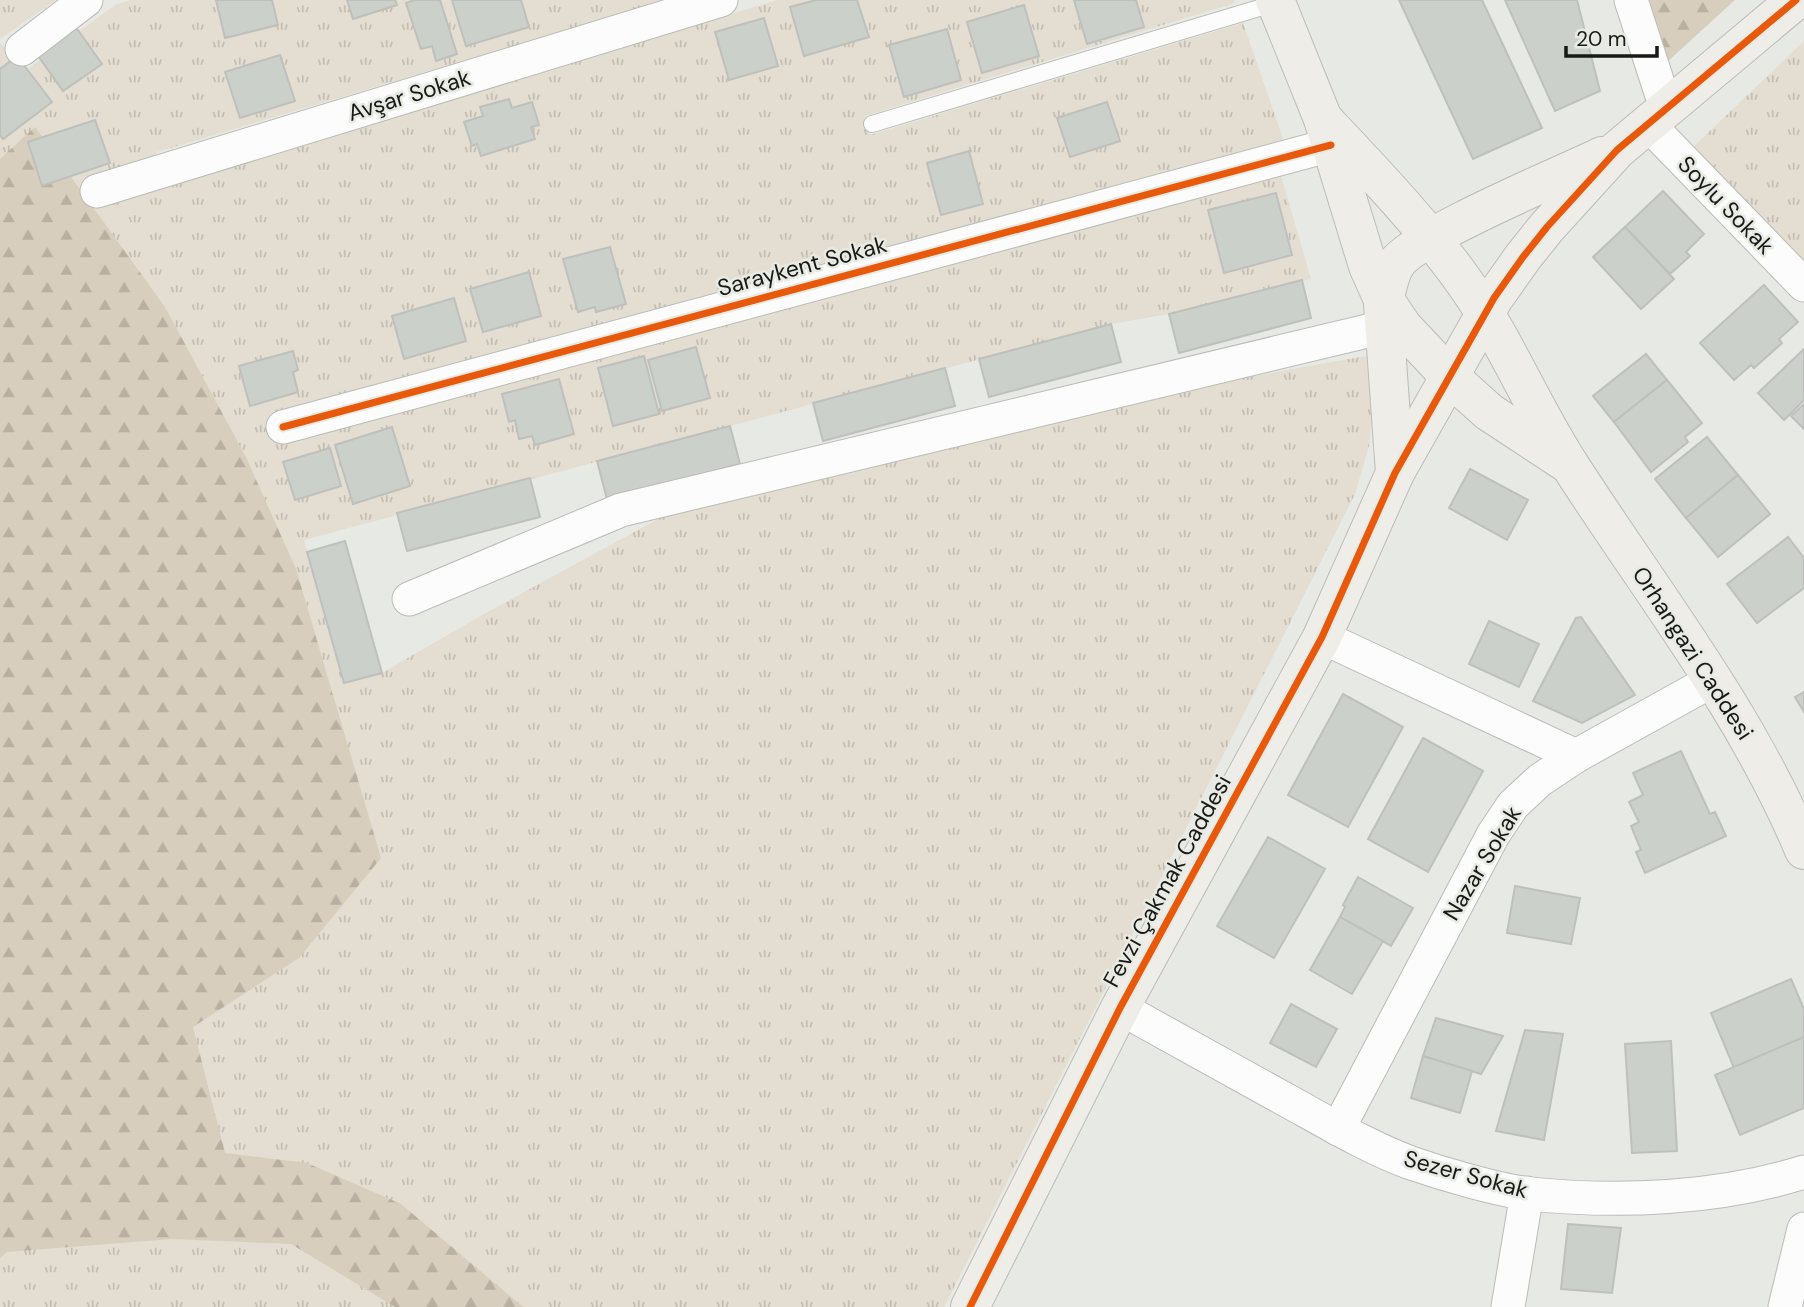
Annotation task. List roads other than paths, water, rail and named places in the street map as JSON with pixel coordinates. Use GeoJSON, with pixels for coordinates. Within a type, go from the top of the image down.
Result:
{"type":"FeatureCollection","features":[{"type":"Feature","properties":{"kind":"street"},"geometry":{"type":"LineString","coordinates":[[22,49],[86,0]]}},
{"type":"Feature","properties":{"kind":"street","name":"Avşar Sokak"},"geometry":{"type":"LineString","coordinates":[[97,191],[721,0]]}},
{"type":"Feature","properties":{"kind":"street"},"geometry":{"type":"LineString","coordinates":[[1631,0],[1657,116]]}},
{"type":"Feature","properties":{"kind":"street"},"geometry":{"type":"LineString","coordinates":[[1395,473],[1384,313],[1388,281],[1397,262],[1431,238],[1617,149],[1796,0]]}},
{"type":"Feature","properties":{"kind":"street"},"geometry":{"type":"LineString","coordinates":[[1275,1],[1327,132],[1384,313],[1403,327],[1450,377],[1489,412],[1569,464]]}},
{"type":"Feature","properties":{"kind":"street","name":"Soylu Sokak"},"geometry":{"type":"LineString","coordinates":[[1657,116],[1804,285]]}},
{"type":"Feature","properties":{"kind":"street","name":"Orhangazi Caddesi"},"geometry":{"type":"LineString","coordinates":[[1327,132],[1395,195],[1431,238],[1485,314],[1502,340],[1569,464],[1713,680],[1771,778],[1804,850]]}},
{"type":"Feature","properties":{"kind":"street","name":"Saraykent Sokak"},"geometry":{"type":"LineString","coordinates":[[283,427],[1327,132]]}},
{"type":"Feature","properties":{"kind":"street","name":"Fevzi Çakmak Caddesi"},"geometry":{"type":"LineString","coordinates":[[970,1307],[1120,1008],[1322,637],[1395,473],[1485,314],[1523,257],[1617,149]]}},
{"type":"Feature","properties":{"kind":"street"},"geometry":{"type":"LineString","coordinates":[[409,598],[621,510],[1384,313]]}},
{"type":"Feature","properties":{"kind":"street"},"geometry":{"type":"LineString","coordinates":[[1322,637],[1576,756]]}},
{"type":"Feature","properties":{"kind":"street","name":"Nazar Sokak"},"geometry":{"type":"LineString","coordinates":[[1338,1129],[1493,835],[1513,805],[1541,780],[1576,756],[1713,680]]}},
{"type":"Feature","properties":{"kind":"street","name":"Sezer Sokak"},"geometry":{"type":"LineString","coordinates":[[1120,1008],[1338,1129],[1410,1163],[1527,1194],[1590,1197],[1693,1193],[1774,1181],[1804,1172]]}},
{"type":"Feature","properties":{"kind":"street"},"geometry":{"type":"LineString","coordinates":[[1508,1307],[1527,1194]]}},
{"type":"Feature","properties":{"kind":"street"},"geometry":{"type":"LineString","coordinates":[[1785,1307],[1804,1229]]}},
{"type":"Feature","properties":{"kind":"lane"},"geometry":{"type":"LineString","coordinates":[[872,124],[1275,1]]}}]}
